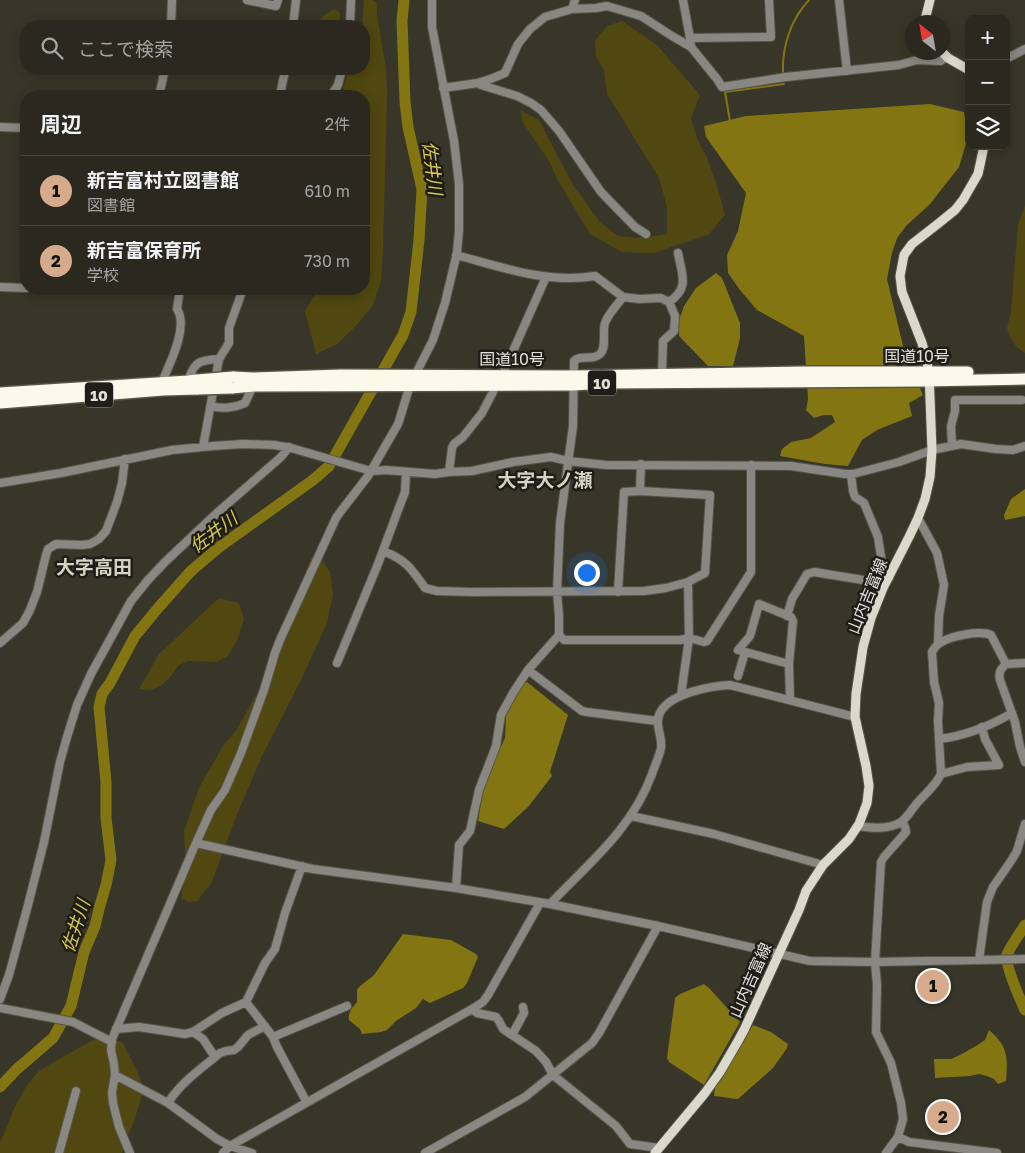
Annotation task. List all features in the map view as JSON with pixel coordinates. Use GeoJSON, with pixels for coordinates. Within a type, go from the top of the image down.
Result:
{"type":"FeatureCollection","features":[{"type":"Feature","properties":{"kind":"highway","name":"国道10号"},"geometry":{"type":"LineString","coordinates":[[926,377],[1025,372]]}},
{"type":"Feature","properties":{"kind":"highway","name":"国道10号"},"geometry":{"type":"LineString","coordinates":[[232,382],[253,386],[341,381],[574,380],[662,374],[1025,379]]}},
{"type":"Feature","properties":{"kind":"highway","name":"国道10号"},"geometry":{"type":"LineString","coordinates":[[574,380],[606,383],[802,377]]}},
{"type":"Feature","properties":{"kind":"highway","name":"国道10号"},"geometry":{"type":"LineString","coordinates":[[0,393],[162,382],[232,382],[253,378],[341,381]]}},
{"type":"Feature","properties":{"kind":"highway","name":"国道10号"},"geometry":{"type":"LineString","coordinates":[[0,403],[163,390],[194,383]]}},
{"type":"Feature","properties":{"kind":"main road"},"geometry":{"type":"LineString","coordinates":[[926,15],[930,0]]}},
{"type":"Feature","properties":{"kind":"main road"},"geometry":{"type":"LineString","coordinates":[[950,57],[965,67]]}},
{"type":"Feature","properties":{"kind":"main road","name":"山内吉富線"},"geometry":{"type":"LineString","coordinates":[[657,1150],[693,1109],[720,1072],[744,1030],[806,891],[823,865],[849,839],[858,826],[867,804],[869,786],[856,717],[856,694],[863,647],[871,618],[884,587],[909,538],[925,499],[930,477],[932,450],[922,343],[902,292],[900,276],[904,255],[912,244],[955,210],[963,200],[978,174],[983,150]]}},
{"type":"Feature","properties":{"kind":"street"},"geometry":{"type":"LineString","coordinates":[[171,20],[172,0]]}},
{"type":"Feature","properties":{"kind":"street"},"geometry":{"type":"LineString","coordinates":[[247,0],[276,6],[278,0]]}},
{"type":"Feature","properties":{"kind":"street"},"geometry":{"type":"LineString","coordinates":[[294,20],[296,0]]}},
{"type":"Feature","properties":{"kind":"street"},"geometry":{"type":"LineString","coordinates":[[350,20],[351,0]]}},
{"type":"Feature","properties":{"kind":"street"},"geometry":{"type":"LineString","coordinates":[[130,1153],[119,1127],[112,1092],[115,1075],[111,1050],[116,1029],[211,810],[225,790],[259,704],[274,653],[297,601],[336,518],[362,485],[367,470],[400,418],[407,380],[433,340],[448,289],[456,255],[459,230],[459,184],[454,141],[432,27],[432,0]]}},
{"type":"Feature","properties":{"kind":"street"},"geometry":{"type":"LineString","coordinates":[[572,9],[575,0]]}},
{"type":"Feature","properties":{"kind":"street"},"geometry":{"type":"LineString","coordinates":[[683,0],[692,47]]}},
{"type":"Feature","properties":{"kind":"street"},"geometry":{"type":"LineString","coordinates":[[690,38],[771,37],[770,0]]}},
{"type":"Feature","properties":{"kind":"street"},"geometry":{"type":"LineString","coordinates":[[839,0],[846,71]]}},
{"type":"Feature","properties":{"kind":"street"},"geometry":{"type":"LineString","coordinates":[[443,88],[478,83],[505,73],[518,44],[530,28],[545,16],[572,9],[607,6],[641,16],[692,47],[718,79],[722,87],[786,77],[899,65],[917,60],[942,60]]}},
{"type":"Feature","properties":{"kind":"street"},"geometry":{"type":"LineString","coordinates":[[1010,56],[1025,50]]}},
{"type":"Feature","properties":{"kind":"street"},"geometry":{"type":"LineString","coordinates":[[160,90],[164,75]]}},
{"type":"Feature","properties":{"kind":"street"},"geometry":{"type":"LineString","coordinates":[[281,90],[284,75]]}},
{"type":"Feature","properties":{"kind":"street"},"geometry":{"type":"LineString","coordinates":[[335,90],[340,75]]}},
{"type":"Feature","properties":{"kind":"street"},"geometry":{"type":"LineString","coordinates":[[478,83],[517,96],[541,110],[559,131],[601,192],[635,227],[646,234]]}},
{"type":"Feature","properties":{"kind":"street"},"geometry":{"type":"LineString","coordinates":[[0,127],[20,128]]}},
{"type":"Feature","properties":{"kind":"street"},"geometry":{"type":"LineString","coordinates":[[669,302],[678,296],[684,283],[678,253]]}},
{"type":"Feature","properties":{"kind":"street"},"geometry":{"type":"LineString","coordinates":[[456,255],[546,277],[582,279],[595,276],[623,297],[639,299],[661,298],[669,302],[675,316],[674,331],[663,341],[662,374]]}},
{"type":"Feature","properties":{"kind":"street"},"geometry":{"type":"LineString","coordinates":[[505,369],[546,277]]}},
{"type":"Feature","properties":{"kind":"street"},"geometry":{"type":"LineString","coordinates":[[0,286],[20,288]]}},
{"type":"Feature","properties":{"kind":"street"},"geometry":{"type":"LineString","coordinates":[[162,382],[176,349],[180,330],[180,314],[177,309],[179,295]]}},
{"type":"Feature","properties":{"kind":"street"},"geometry":{"type":"LineString","coordinates":[[203,447],[219,359],[228,342],[229,328],[241,295]]}},
{"type":"Feature","properties":{"kind":"street"},"geometry":{"type":"LineString","coordinates":[[456,888],[459,845],[470,831],[479,790],[496,746],[502,715],[528,670],[559,635],[557,592],[560,523],[573,426],[574,361],[579,357],[597,356],[601,353],[604,348],[603,330],[606,321],[623,297]]}},
{"type":"Feature","properties":{"kind":"street"},"geometry":{"type":"LineString","coordinates":[[194,383],[191,371],[196,364],[211,359],[219,359]]}},
{"type":"Feature","properties":{"kind":"street"},"geometry":{"type":"LineString","coordinates":[[211,406],[218,408],[245,404],[253,386]]}},
{"type":"Feature","properties":{"kind":"street"},"geometry":{"type":"LineString","coordinates":[[449,472],[454,444],[463,437],[482,413],[494,390]]}},
{"type":"Feature","properties":{"kind":"street"},"geometry":{"type":"LineString","coordinates":[[952,446],[950,426],[955,412],[955,400],[1022,400]]}},
{"type":"Feature","properties":{"kind":"street"},"geometry":{"type":"LineString","coordinates":[[0,483],[61,473],[172,450],[253,444],[293,448],[367,470],[435,474],[472,471],[512,462],[551,457],[568,461],[606,464],[791,466],[851,474],[899,462],[932,450],[961,444],[1013,450],[1025,446]]}},
{"type":"Feature","properties":{"kind":"street"},"geometry":{"type":"LineString","coordinates":[[0,999],[9,975],[44,842],[60,762],[77,705],[90,674],[131,601],[148,580],[218,512],[293,448]]}},
{"type":"Feature","properties":{"kind":"street"},"geometry":{"type":"LineString","coordinates":[[0,644],[23,623],[30,610],[37,592],[48,549],[56,544],[90,544],[99,539],[106,531],[117,502],[125,459]]}},
{"type":"Feature","properties":{"kind":"street"},"geometry":{"type":"LineString","coordinates":[[640,492],[641,464]]}},
{"type":"Feature","properties":{"kind":"street"},"geometry":{"type":"LineString","coordinates":[[559,635],[564,640],[680,640],[689,638],[707,641],[752,572],[751,465]]}},
{"type":"Feature","properties":{"kind":"street"},"geometry":{"type":"LineString","coordinates":[[337,663],[405,492],[406,472]]}},
{"type":"Feature","properties":{"kind":"street"},"geometry":{"type":"LineString","coordinates":[[851,474],[855,497],[864,504],[878,537],[883,570],[889,578]]}},
{"type":"Feature","properties":{"kind":"street"},"geometry":{"type":"LineString","coordinates":[[383,551],[406,563],[425,588],[430,590],[479,592],[618,592],[649,591],[688,582],[705,573],[710,495],[624,492],[618,592]]}},
{"type":"Feature","properties":{"kind":"street"},"geometry":{"type":"LineString","coordinates":[[858,826],[882,827],[894,825],[902,821],[938,781],[941,774],[938,721],[939,703],[934,682],[932,652],[938,643],[938,616],[944,585],[937,553],[918,518]]}},
{"type":"Feature","properties":{"kind":"street"},"geometry":{"type":"LineString","coordinates":[[787,616],[792,599],[807,574],[814,572],[863,580],[884,587]]}},
{"type":"Feature","properties":{"kind":"street"},"geometry":{"type":"LineString","coordinates":[[681,696],[689,638],[688,582]]}},
{"type":"Feature","properties":{"kind":"street"},"geometry":{"type":"LineString","coordinates":[[788,664],[738,650],[750,636],[759,604],[791,617],[793,621],[788,664],[790,700]]}},
{"type":"Feature","properties":{"kind":"street"},"geometry":{"type":"LineString","coordinates":[[938,643],[958,636],[985,632],[991,635],[1006,664]]}},
{"type":"Feature","properties":{"kind":"street"},"geometry":{"type":"LineString","coordinates":[[738,676],[745,652]]}},
{"type":"Feature","properties":{"kind":"street"},"geometry":{"type":"LineString","coordinates":[[1025,663],[1006,664],[999,674],[1025,762]]}},
{"type":"Feature","properties":{"kind":"street"},"geometry":{"type":"LineString","coordinates":[[528,670],[582,711],[658,721]]}},
{"type":"Feature","properties":{"kind":"street"},"geometry":{"type":"LineString","coordinates":[[550,904],[623,828],[643,797],[662,747],[658,721],[660,711],[681,696],[718,686],[730,685],[856,717]]}},
{"type":"Feature","properties":{"kind":"street"},"geometry":{"type":"LineString","coordinates":[[939,740],[956,737],[1000,720],[1012,713]]}},
{"type":"Feature","properties":{"kind":"street"},"geometry":{"type":"LineString","coordinates":[[941,774],[967,767],[999,765],[985,739],[982,727]]}},
{"type":"Feature","properties":{"kind":"street"},"geometry":{"type":"LineString","coordinates":[[631,816],[714,834],[823,865]]}},
{"type":"Feature","properties":{"kind":"street"},"geometry":{"type":"LineString","coordinates":[[886,1153],[898,1137],[902,1119],[901,1103],[891,1063],[876,1032],[877,985],[875,962],[881,862],[906,832],[902,821]]}},
{"type":"Feature","properties":{"kind":"street"},"geometry":{"type":"LineString","coordinates":[[979,960],[987,902],[993,887],[1016,851],[1025,824]]}},
{"type":"Feature","properties":{"kind":"street"},"geometry":{"type":"LineString","coordinates":[[196,843],[313,869],[456,888],[550,904],[658,926],[810,961],[875,962],[1025,959]]}},
{"type":"Feature","properties":{"kind":"street"},"geometry":{"type":"LineString","coordinates":[[116,1029],[139,1027],[184,1034],[193,1032],[222,1013],[246,1002],[265,963],[276,949],[285,913],[302,866]]}},
{"type":"Feature","properties":{"kind":"street"},"geometry":{"type":"LineString","coordinates":[[223,1153],[230,1146],[306,1101],[483,1002],[540,903]]}},
{"type":"Feature","properties":{"kind":"street"},"geometry":{"type":"LineString","coordinates":[[425,1153],[525,1097],[592,1043],[600,1033],[658,926]]}},
{"type":"Feature","properties":{"kind":"street"},"geometry":{"type":"LineString","coordinates":[[246,1002],[274,1037],[277,1047],[306,1101]]}},
{"type":"Feature","properties":{"kind":"street"},"geometry":{"type":"LineString","coordinates":[[274,1037],[347,1006]]}},
{"type":"Feature","properties":{"kind":"street"},"geometry":{"type":"LineString","coordinates":[[512,1035],[524,1013],[523,1007]]}},
{"type":"Feature","properties":{"kind":"street"},"geometry":{"type":"LineString","coordinates":[[0,1008],[73,1022],[112,1042]]}},
{"type":"Feature","properties":{"kind":"street"},"geometry":{"type":"LineString","coordinates":[[472,1009],[477,1013],[496,1018],[503,1030],[536,1051],[546,1062],[553,1075],[616,1126],[630,1144],[657,1150]]}},
{"type":"Feature","properties":{"kind":"street"},"geometry":{"type":"LineString","coordinates":[[168,1103],[175,1092],[186,1081],[220,1053],[234,1050],[248,1035],[265,1026]]}},
{"type":"Feature","properties":{"kind":"street"},"geometry":{"type":"LineString","coordinates":[[193,1032],[203,1039],[215,1058]]}},
{"type":"Feature","properties":{"kind":"street"},"geometry":{"type":"LineString","coordinates":[[115,1075],[168,1103],[230,1146],[252,1153]]}},
{"type":"Feature","properties":{"kind":"street"},"geometry":{"type":"LineString","coordinates":[[59,1153],[76,1091]]}},
{"type":"Feature","properties":{"kind":"street"},"geometry":{"type":"LineString","coordinates":[[898,1137],[908,1142],[997,1153]]}},
{"type":"Feature","properties":{"kind":"shaded area"},"geometry":{"type":"Polygon","coordinates":[[[364,0],[372,0],[377,3],[377,15],[386,69],[387,93],[381,281],[373,305],[357,325],[337,344],[316,354],[305,311],[314,295],[370,295],[370,90],[343,90],[347,75],[370,75],[370,20],[362,20],[364,0]]]}},
{"type":"Feature","properties":{"kind":"shaded area"},"geometry":{"type":"Polygon","coordinates":[[[334,9],[340,13],[339,20],[320,20],[334,9]]]}},
{"type":"Feature","properties":{"kind":"shaded area"},"geometry":{"type":"Polygon","coordinates":[[[622,21],[657,45],[700,95],[691,118],[697,138],[707,158],[717,186],[725,215],[709,234],[654,253],[622,252],[590,234],[558,181],[549,161],[523,123],[520,110],[539,120],[573,185],[600,222],[618,236],[636,238],[667,234],[667,207],[659,178],[607,94],[604,71],[596,56],[595,41],[607,26],[622,21]]]}},
{"type":"Feature","properties":{"kind":"shaded area"},"geometry":{"type":"Polygon","coordinates":[[[930,104],[964,112],[965,147],[959,167],[930,204],[906,226],[897,238],[887,279],[904,350],[923,395],[909,403],[912,416],[877,430],[862,440],[848,466],[780,456],[782,449],[791,442],[811,438],[835,422],[832,415],[814,418],[806,410],[808,399],[804,336],[757,310],[728,273],[727,255],[738,231],[746,193],[706,137],[704,126],[746,116],[930,104]]]}},
{"type":"Feature","properties":{"kind":"shaded area"},"geometry":{"type":"Polygon","coordinates":[[[1025,205],[1025,353],[1016,346],[1007,328],[1011,311],[1018,225],[1025,205]]]}},
{"type":"Feature","properties":{"kind":"shaded area"},"geometry":{"type":"Polygon","coordinates":[[[716,273],[722,278],[740,323],[740,338],[733,366],[708,366],[679,336],[679,320],[684,306],[696,288],[716,273]]]}},
{"type":"Feature","properties":{"kind":"shaded area"},"geometry":{"type":"Polygon","coordinates":[[[1025,489],[1025,516],[1005,520],[1004,515],[1011,499],[1025,489]]]}},
{"type":"Feature","properties":{"kind":"shaded area"},"geometry":{"type":"Polygon","coordinates":[[[316,556],[321,559],[330,572],[333,594],[327,623],[301,680],[262,756],[235,819],[212,882],[197,901],[188,902],[181,898],[186,871],[184,831],[199,788],[224,744],[236,731],[288,634],[304,578],[311,559],[316,556]]]}},
{"type":"Feature","properties":{"kind":"shaded area"},"geometry":{"type":"Polygon","coordinates":[[[219,598],[239,603],[244,619],[237,641],[228,656],[217,662],[188,661],[179,665],[162,685],[151,690],[139,689],[159,654],[219,598]]]}},
{"type":"Feature","properties":{"kind":"shaded area"},"geometry":{"type":"Polygon","coordinates":[[[527,682],[568,715],[550,772],[552,776],[528,807],[504,829],[478,821],[483,792],[505,738],[506,715],[524,683],[527,682]]]}},
{"type":"Feature","properties":{"kind":"shaded area"},"geometry":{"type":"Polygon","coordinates":[[[403,934],[451,940],[478,957],[463,988],[430,1003],[423,999],[416,1008],[396,1021],[387,1030],[362,1034],[360,1029],[349,1020],[350,1012],[357,1002],[357,990],[374,975],[403,934]]]}},
{"type":"Feature","properties":{"kind":"shaded area"},"geometry":{"type":"Polygon","coordinates":[[[704,984],[740,1022],[704,1085],[669,1062],[667,1058],[675,998],[704,984]]]}},
{"type":"Feature","properties":{"kind":"shaded area"},"geometry":{"type":"Polygon","coordinates":[[[753,1025],[771,1032],[788,1044],[787,1048],[773,1068],[738,1099],[714,1096],[715,1087],[753,1025]]]}},
{"type":"Feature","properties":{"kind":"shaded area"},"geometry":{"type":"Polygon","coordinates":[[[989,1030],[1000,1041],[1005,1052],[1007,1059],[1006,1081],[998,1084],[994,1079],[979,1074],[935,1078],[934,1059],[951,1059],[960,1055],[985,1040],[989,1030]]]}},
{"type":"Feature","properties":{"kind":"shaded area"},"geometry":{"type":"Polygon","coordinates":[[[106,1035],[123,1043],[141,1080],[142,1086],[141,1100],[122,1153],[0,1153],[0,1143],[16,1104],[28,1084],[40,1070],[91,1041],[106,1035]]]}},
{"type":"Feature","properties":{"kind":"waterway","name":"佐井川"},"geometry":{"type":"LineString","coordinates":[[0,1087],[17,1069],[53,1038],[71,1006],[84,952],[95,926],[106,885],[111,860],[106,818],[106,782],[99,707],[102,694],[110,683],[135,636],[191,571],[218,548],[313,480],[329,466],[403,335],[411,312],[419,240],[422,189],[408,127],[405,102],[402,21],[404,0]]}},
{"type":"Feature","properties":{"kind":"waterway"},"geometry":{"type":"LineString","coordinates":[[783,73],[784,53],[789,34],[797,16],[809,0]]}},
{"type":"Feature","properties":{"kind":"waterway"},"geometry":{"type":"LineString","coordinates":[[730,121],[725,92],[784,84]]}},
{"type":"Feature","properties":{"kind":"waterway"},"geometry":{"type":"LineString","coordinates":[[1025,925],[1007,955],[1008,967],[1025,1010]]}},
{"type":"Feature","properties":{"kind":"place","name":"新吉富村立図書館"},"geometry":{"type":"Point","coordinates":[933,986]}},
{"type":"Feature","properties":{"kind":"place","name":"新吉富保育所"},"geometry":{"type":"Point","coordinates":[943,1117]}},
{"type":"Feature","properties":{"kind":"district","name":"大字大ノ瀬"},"geometry":{"type":"Point","coordinates":[545,479]}},
{"type":"Feature","properties":{"kind":"district","name":"大字高田"},"geometry":{"type":"Point","coordinates":[94,566]}}]}
